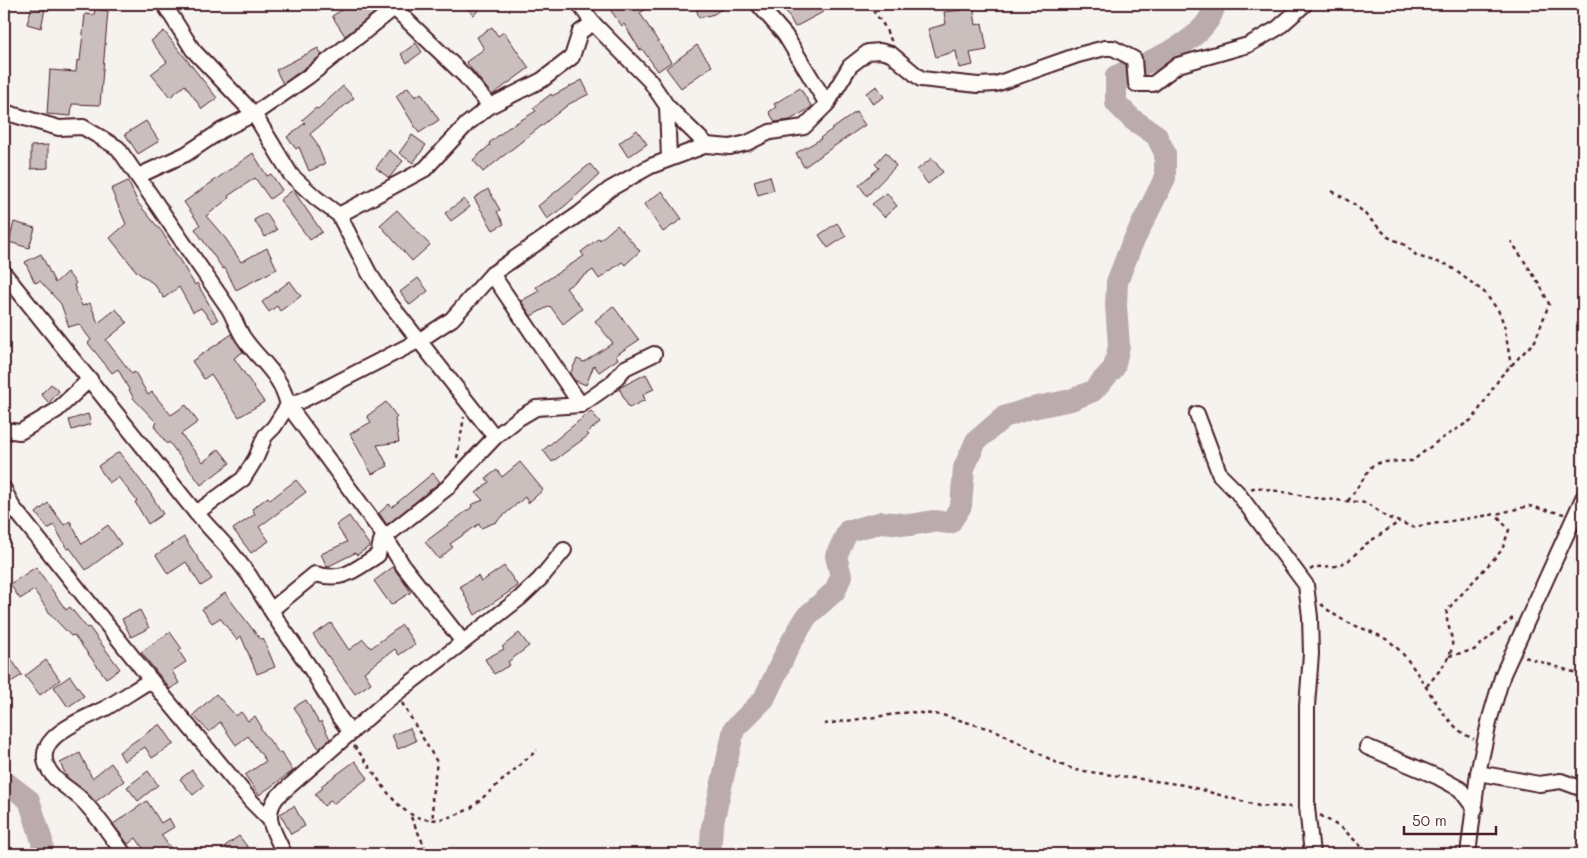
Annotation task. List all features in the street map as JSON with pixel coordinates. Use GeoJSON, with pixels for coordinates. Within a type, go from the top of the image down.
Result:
{"type":"FeatureCollection","features":[{"type":"Feature","properties":{"kind":"street"},"geometry":{"type":"LineString","coordinates":[[164,4],[193,50],[254,114],[291,175],[316,198],[339,215],[374,279],[495,438]]}},
{"type":"Feature","properties":{"kind":"street"},"geometry":{"type":"LineString","coordinates":[[579,4],[593,23],[650,81],[667,106],[707,145]]}},
{"type":"Feature","properties":{"kind":"street"},"geometry":{"type":"LineString","coordinates":[[758,4],[785,35],[827,104]]}},
{"type":"Feature","properties":{"kind":"street"},"geometry":{"type":"LineString","coordinates":[[196,513],[243,479],[256,458],[265,436],[288,405],[303,400],[420,340],[452,319],[492,274],[579,214],[610,189],[651,166],[666,162],[669,158],[707,145],[730,146],[747,143],[770,132],[804,127],[827,104],[850,66],[860,56],[868,52],[880,51],[891,54],[921,79],[978,85],[996,84],[1078,55],[1105,48],[1113,48],[1134,59],[1136,84],[1153,84],[1178,65],[1248,45],[1278,28],[1305,4]]}},
{"type":"Feature","properties":{"kind":"street"},"geometry":{"type":"LineString","coordinates":[[138,176],[186,154],[222,130],[254,114],[309,76],[391,6],[465,76],[490,106]]}},
{"type":"Feature","properties":{"kind":"street"},"geometry":{"type":"LineString","coordinates":[[339,215],[425,169],[467,124],[490,106],[542,80],[572,56],[580,32],[593,23]]}},
{"type":"Feature","properties":{"kind":"street"},"geometry":{"type":"LineString","coordinates":[[667,106],[669,158]]}},
{"type":"Feature","properties":{"kind":"street"},"geometry":{"type":"LineString","coordinates":[[4,112],[59,128],[83,128],[118,148],[229,309],[243,337],[266,362],[285,392],[288,405],[404,567],[463,642]]}},
{"type":"Feature","properties":{"kind":"street"},"geometry":{"type":"LineString","coordinates":[[4,274],[196,513],[228,548],[249,575],[314,672],[349,735]]}},
{"type":"Feature","properties":{"kind":"street"},"geometry":{"type":"LineString","coordinates":[[492,274],[581,405]]}},
{"type":"Feature","properties":{"kind":"street"},"geometry":{"type":"LineString","coordinates":[[271,610],[314,574],[333,579],[351,572],[378,555],[381,541],[384,537],[447,488],[495,438],[519,418],[536,408],[581,405],[611,384],[624,368],[654,354]]}},
{"type":"Feature","properties":{"kind":"street"},"geometry":{"type":"LineString","coordinates":[[4,430],[20,432],[57,410],[90,379]]}},
{"type":"Feature","properties":{"kind":"street"},"geometry":{"type":"LineString","coordinates":[[1197,414],[1220,475],[1237,492],[1300,576],[1308,593],[1311,654],[1307,706],[1307,807],[1312,854]]}},
{"type":"Feature","properties":{"kind":"street"},"geometry":{"type":"LineString","coordinates":[[4,421],[20,432]]}},
{"type":"Feature","properties":{"kind":"street"},"geometry":{"type":"LineString","coordinates":[[4,489],[12,506],[151,680],[251,801],[270,820]]}},
{"type":"Feature","properties":{"kind":"street"},"geometry":{"type":"LineString","coordinates":[[1468,854],[1478,773],[1503,674],[1583,498]]}},
{"type":"Feature","properties":{"kind":"street"},"geometry":{"type":"LineString","coordinates":[[278,851],[270,820],[270,806],[278,797],[396,694],[520,598],[564,550]]}},
{"type":"Feature","properties":{"kind":"street"},"geometry":{"type":"LineString","coordinates":[[124,854],[82,800],[56,779],[48,767],[44,752],[48,745],[63,730],[107,707],[151,680]]}},
{"type":"Feature","properties":{"kind":"street"},"geometry":{"type":"LineString","coordinates":[[1367,747],[1438,777],[1460,790],[1475,809]]}},
{"type":"Feature","properties":{"kind":"street"},"geometry":{"type":"LineString","coordinates":[[1478,773],[1539,784],[1561,781],[1583,789]]}},
{"type":"Feature","properties":{"kind":"path"},"geometry":{"type":"LineString","coordinates":[[868,4],[883,24],[901,62]]}},
{"type":"Feature","properties":{"kind":"path"},"geometry":{"type":"LineString","coordinates":[[1332,191],[1357,206],[1388,237],[1405,245],[1417,256],[1448,265],[1484,292],[1498,310],[1504,324],[1511,366]]}},
{"type":"Feature","properties":{"kind":"path"},"geometry":{"type":"LineString","coordinates":[[1348,501],[1372,466],[1381,462],[1412,461],[1473,419],[1487,395],[1535,341],[1550,304],[1540,285],[1511,242]]}},
{"type":"Feature","properties":{"kind":"path"},"geometry":{"type":"LineString","coordinates":[[456,464],[467,401]]}},
{"type":"Feature","properties":{"kind":"path"},"geometry":{"type":"LineString","coordinates":[[1237,492],[1256,488],[1314,498],[1367,503],[1386,517],[1413,527],[1496,514],[1529,506],[1557,513],[1576,514]]}},
{"type":"Feature","properties":{"kind":"path"},"geometry":{"type":"LineString","coordinates":[[1427,686],[1449,656],[1453,643],[1446,617],[1447,610],[1502,550],[1506,542],[1509,530],[1496,514]]}},
{"type":"Feature","properties":{"kind":"path"},"geometry":{"type":"LineString","coordinates":[[1300,576],[1315,567],[1336,566],[1348,561],[1366,544],[1399,522]]}},
{"type":"Feature","properties":{"kind":"path"},"geometry":{"type":"LineString","coordinates":[[1308,593],[1336,616],[1374,631],[1395,646],[1427,686],[1455,727],[1468,737],[1485,743]]}},
{"type":"Feature","properties":{"kind":"path"},"geometry":{"type":"LineString","coordinates":[[1449,656],[1474,650],[1519,612]]}},
{"type":"Feature","properties":{"kind":"path"},"geometry":{"type":"LineString","coordinates":[[1512,652],[1583,675]]}},
{"type":"Feature","properties":{"kind":"path"},"geometry":{"type":"LineString","coordinates":[[396,694],[437,762],[432,796],[433,819]]}},
{"type":"Feature","properties":{"kind":"path"},"geometry":{"type":"LineString","coordinates":[[824,724],[911,712],[942,715],[996,731],[1059,764],[1076,770],[1184,785],[1259,806],[1307,807],[1344,829],[1369,854]]}},
{"type":"Feature","properties":{"kind":"path"},"geometry":{"type":"LineString","coordinates":[[349,735],[393,799],[411,815],[420,820],[460,814],[471,808],[537,750]]}},
{"type":"Feature","properties":{"kind":"path"},"geometry":{"type":"LineString","coordinates":[[411,815],[428,854]]}},
{"type":"Feature","properties":{"kind":"building"},"geometry":{"type":"Polygon","coordinates":[[[351,4],[381,4],[382,7],[345,36],[332,16],[351,4]]]}},
{"type":"Feature","properties":{"kind":"building"},"geometry":{"type":"Polygon","coordinates":[[[462,4],[484,4],[474,15],[462,4]]]}},
{"type":"Feature","properties":{"kind":"building"},"geometry":{"type":"Polygon","coordinates":[[[606,4],[653,4],[640,13],[671,62],[658,71],[642,49],[640,50],[624,24],[622,26],[606,4]]]}},
{"type":"Feature","properties":{"kind":"building"},"geometry":{"type":"Polygon","coordinates":[[[695,4],[729,4],[714,14],[699,18],[695,4]]]}},
{"type":"Feature","properties":{"kind":"building"},"geometry":{"type":"Polygon","coordinates":[[[782,4],[819,4],[823,12],[795,27],[782,4]]]}},
{"type":"Feature","properties":{"kind":"building"},"geometry":{"type":"Polygon","coordinates":[[[961,4],[973,4],[976,25],[982,23],[987,50],[970,53],[973,65],[959,68],[956,51],[936,57],[928,29],[946,24],[944,12],[962,10],[961,4]]]}},
{"type":"Feature","properties":{"kind":"building"},"geometry":{"type":"Polygon","coordinates":[[[32,6],[45,9],[41,28],[27,24],[32,6]]]}},
{"type":"Feature","properties":{"kind":"building"},"geometry":{"type":"Polygon","coordinates":[[[95,9],[108,11],[100,105],[72,104],[71,116],[47,114],[50,70],[76,72],[77,60],[80,61],[85,14],[94,15],[95,9]]]}},
{"type":"Feature","properties":{"kind":"building"},"geometry":{"type":"Polygon","coordinates":[[[492,27],[498,36],[504,32],[529,68],[492,95],[466,62],[484,49],[477,37],[492,27]]]}},
{"type":"Feature","properties":{"kind":"building"},"geometry":{"type":"Polygon","coordinates":[[[164,31],[217,98],[202,109],[185,85],[170,97],[151,74],[167,62],[151,41],[164,31]]]}},
{"type":"Feature","properties":{"kind":"building"},"geometry":{"type":"Polygon","coordinates":[[[416,43],[422,52],[407,63],[401,54],[416,43]]]}},
{"type":"Feature","properties":{"kind":"building"},"geometry":{"type":"Polygon","coordinates":[[[697,45],[712,66],[681,88],[666,68],[697,45]]]}},
{"type":"Feature","properties":{"kind":"building"},"geometry":{"type":"Polygon","coordinates":[[[318,48],[322,55],[283,84],[276,70],[318,48]]]}},
{"type":"Feature","properties":{"kind":"building"},"geometry":{"type":"Polygon","coordinates":[[[582,80],[589,94],[569,104],[483,172],[473,160],[490,145],[489,143],[508,128],[536,111],[533,108],[551,94],[552,96],[582,80]]]}},
{"type":"Feature","properties":{"kind":"building"},"geometry":{"type":"Polygon","coordinates":[[[343,86],[354,98],[310,134],[316,142],[325,164],[309,171],[299,147],[296,149],[287,137],[305,123],[302,120],[316,108],[318,109],[343,86]]]}},
{"type":"Feature","properties":{"kind":"building"},"geometry":{"type":"Polygon","coordinates":[[[877,86],[884,97],[873,104],[866,93],[877,86]]]}},
{"type":"Feature","properties":{"kind":"building"},"geometry":{"type":"Polygon","coordinates":[[[408,87],[415,97],[421,93],[439,120],[419,133],[396,96],[408,87]]]}},
{"type":"Feature","properties":{"kind":"building"},"geometry":{"type":"Polygon","coordinates":[[[800,88],[812,107],[790,120],[775,122],[769,112],[776,107],[774,104],[800,88]]]}},
{"type":"Feature","properties":{"kind":"building"},"geometry":{"type":"Polygon","coordinates":[[[856,112],[865,125],[804,167],[796,153],[821,139],[856,112]]]}},
{"type":"Feature","properties":{"kind":"building"},"geometry":{"type":"Polygon","coordinates":[[[146,121],[159,141],[138,154],[125,134],[146,121]]]}},
{"type":"Feature","properties":{"kind":"building"},"geometry":{"type":"Polygon","coordinates":[[[637,130],[647,144],[628,157],[619,143],[637,130]]]}},
{"type":"Feature","properties":{"kind":"building"},"geometry":{"type":"Polygon","coordinates":[[[412,135],[426,145],[413,163],[399,153],[412,135]]]}},
{"type":"Feature","properties":{"kind":"building"},"geometry":{"type":"Polygon","coordinates":[[[48,145],[48,168],[31,169],[31,146],[48,145]]]}},
{"type":"Feature","properties":{"kind":"building"},"geometry":{"type":"Polygon","coordinates":[[[389,150],[403,161],[389,178],[376,168],[389,150]]]}},
{"type":"Feature","properties":{"kind":"building"},"geometry":{"type":"Polygon","coordinates":[[[886,152],[896,166],[867,196],[859,185],[879,168],[875,164],[886,152]]]}},
{"type":"Feature","properties":{"kind":"building"},"geometry":{"type":"Polygon","coordinates":[[[253,153],[267,176],[271,174],[282,190],[270,199],[255,178],[228,196],[229,198],[206,216],[226,239],[241,262],[267,248],[277,269],[236,290],[225,268],[223,269],[195,229],[200,225],[184,202],[253,153]]]}},
{"type":"Feature","properties":{"kind":"building"},"geometry":{"type":"Polygon","coordinates":[[[932,158],[943,172],[928,184],[917,170],[932,158]]]}},
{"type":"Feature","properties":{"kind":"building"},"geometry":{"type":"Polygon","coordinates":[[[590,164],[599,175],[565,206],[547,219],[538,206],[590,164]]]}},
{"type":"Feature","properties":{"kind":"building"},"geometry":{"type":"Polygon","coordinates":[[[770,176],[774,190],[758,195],[754,181],[770,176]]]}},
{"type":"Feature","properties":{"kind":"building"},"geometry":{"type":"Polygon","coordinates":[[[128,181],[138,203],[162,232],[195,285],[197,283],[218,320],[213,323],[201,308],[193,312],[179,287],[164,298],[154,284],[137,272],[110,238],[126,224],[111,189],[128,181]]]}},
{"type":"Feature","properties":{"kind":"building"},"geometry":{"type":"Polygon","coordinates":[[[488,189],[500,210],[497,212],[504,224],[493,230],[474,198],[488,189]]]}},
{"type":"Feature","properties":{"kind":"building"},"geometry":{"type":"Polygon","coordinates":[[[293,190],[322,232],[310,240],[280,200],[293,190]]]}},
{"type":"Feature","properties":{"kind":"building"},"geometry":{"type":"Polygon","coordinates":[[[662,191],[682,219],[663,232],[644,204],[662,191]]]}},
{"type":"Feature","properties":{"kind":"building"},"geometry":{"type":"Polygon","coordinates":[[[887,193],[897,206],[884,217],[872,204],[887,193]]]}},
{"type":"Feature","properties":{"kind":"building"},"geometry":{"type":"Polygon","coordinates":[[[464,199],[470,207],[451,221],[445,213],[464,199]]]}},
{"type":"Feature","properties":{"kind":"building"},"geometry":{"type":"Polygon","coordinates":[[[397,210],[430,245],[412,261],[380,225],[397,210]]]}},
{"type":"Feature","properties":{"kind":"building"},"geometry":{"type":"Polygon","coordinates":[[[266,213],[277,230],[265,237],[254,220],[266,213]]]}},
{"type":"Feature","properties":{"kind":"building"},"geometry":{"type":"Polygon","coordinates":[[[14,222],[35,228],[29,248],[9,242],[14,222]]]}},
{"type":"Feature","properties":{"kind":"building"},"geometry":{"type":"Polygon","coordinates":[[[837,223],[846,236],[828,248],[819,235],[837,223]]]}},
{"type":"Feature","properties":{"kind":"building"},"geometry":{"type":"Polygon","coordinates":[[[617,225],[640,251],[625,265],[622,262],[599,279],[593,270],[566,288],[582,309],[563,324],[550,306],[531,316],[521,301],[539,291],[536,287],[584,256],[581,252],[599,238],[600,240],[617,225]]]}},
{"type":"Feature","properties":{"kind":"building"},"geometry":{"type":"Polygon","coordinates":[[[41,254],[55,283],[67,272],[76,283],[74,285],[82,306],[90,303],[98,323],[116,309],[127,323],[106,340],[132,374],[135,372],[148,395],[152,392],[171,415],[186,405],[198,422],[181,434],[203,462],[219,449],[230,463],[201,485],[169,442],[167,444],[154,426],[157,423],[134,399],[118,369],[112,373],[88,343],[91,340],[79,324],[69,327],[61,304],[40,281],[35,283],[25,262],[41,254]]]}},
{"type":"Feature","properties":{"kind":"building"},"geometry":{"type":"Polygon","coordinates":[[[418,278],[428,291],[410,305],[400,292],[418,278]]]}},
{"type":"Feature","properties":{"kind":"building"},"geometry":{"type":"Polygon","coordinates":[[[290,281],[301,296],[280,311],[277,306],[269,312],[262,302],[290,281]]]}},
{"type":"Feature","properties":{"kind":"building"},"geometry":{"type":"Polygon","coordinates":[[[613,306],[639,340],[616,355],[618,359],[599,372],[594,365],[586,385],[574,380],[570,374],[577,359],[584,362],[613,343],[595,321],[613,306]]]}},
{"type":"Feature","properties":{"kind":"building"},"geometry":{"type":"Polygon","coordinates":[[[232,334],[243,352],[234,358],[264,402],[239,417],[211,374],[204,379],[192,361],[232,334]]]}},
{"type":"Feature","properties":{"kind":"building"},"geometry":{"type":"Polygon","coordinates":[[[646,374],[654,389],[643,394],[645,400],[629,408],[619,388],[646,374]]]}},
{"type":"Feature","properties":{"kind":"building"},"geometry":{"type":"Polygon","coordinates":[[[51,384],[59,391],[49,403],[41,394],[51,384]]]}},
{"type":"Feature","properties":{"kind":"building"},"geometry":{"type":"Polygon","coordinates":[[[386,402],[397,417],[395,419],[399,442],[377,445],[388,466],[372,474],[350,434],[371,422],[367,416],[386,402]]]}},
{"type":"Feature","properties":{"kind":"building"},"geometry":{"type":"Polygon","coordinates":[[[591,411],[600,422],[587,433],[589,435],[552,462],[543,450],[591,411]]]}},
{"type":"Feature","properties":{"kind":"building"},"geometry":{"type":"Polygon","coordinates":[[[88,414],[91,424],[72,430],[69,420],[88,414]]]}},
{"type":"Feature","properties":{"kind":"building"},"geometry":{"type":"Polygon","coordinates":[[[119,452],[150,493],[163,514],[148,524],[135,502],[137,501],[118,477],[109,483],[98,466],[119,452]]]}},
{"type":"Feature","properties":{"kind":"building"},"geometry":{"type":"Polygon","coordinates":[[[520,462],[543,490],[528,503],[525,497],[496,522],[481,528],[479,524],[450,544],[453,547],[439,559],[425,542],[472,507],[471,505],[483,500],[476,493],[489,482],[486,478],[497,470],[502,477],[520,462]]]}},
{"type":"Feature","properties":{"kind":"building"},"geometry":{"type":"Polygon","coordinates":[[[433,473],[440,482],[387,525],[379,513],[389,504],[392,507],[433,473]]]}},
{"type":"Feature","properties":{"kind":"building"},"geometry":{"type":"Polygon","coordinates":[[[296,480],[306,492],[259,527],[269,541],[251,553],[233,529],[255,514],[252,509],[268,497],[270,500],[296,480]]]}},
{"type":"Feature","properties":{"kind":"building"},"geometry":{"type":"Polygon","coordinates":[[[48,503],[64,525],[70,521],[82,544],[108,525],[121,544],[86,570],[70,548],[67,549],[54,525],[48,529],[36,513],[48,503]]]}},
{"type":"Feature","properties":{"kind":"building"},"geometry":{"type":"Polygon","coordinates":[[[349,516],[370,546],[357,555],[355,553],[327,567],[321,554],[347,542],[336,525],[349,516]]]}},
{"type":"Feature","properties":{"kind":"building"},"geometry":{"type":"Polygon","coordinates":[[[184,537],[212,579],[201,586],[186,562],[168,574],[156,555],[184,537]]]}},
{"type":"Feature","properties":{"kind":"building"},"geometry":{"type":"Polygon","coordinates":[[[504,566],[518,586],[475,615],[460,586],[478,576],[481,582],[504,566]]]}},
{"type":"Feature","properties":{"kind":"building"},"geometry":{"type":"Polygon","coordinates":[[[36,567],[66,610],[70,607],[87,628],[89,627],[120,669],[106,678],[74,635],[71,636],[51,615],[34,590],[20,599],[10,584],[36,567]]]}},
{"type":"Feature","properties":{"kind":"building"},"geometry":{"type":"Polygon","coordinates":[[[393,567],[411,592],[391,605],[374,581],[393,567]]]}},
{"type":"Feature","properties":{"kind":"building"},"geometry":{"type":"Polygon","coordinates":[[[225,593],[260,639],[263,638],[275,667],[257,674],[241,636],[237,640],[220,618],[212,623],[202,609],[225,593]]]}},
{"type":"Feature","properties":{"kind":"building"},"geometry":{"type":"Polygon","coordinates":[[[140,610],[149,628],[131,637],[122,619],[140,610]]]}},
{"type":"Feature","properties":{"kind":"building"},"geometry":{"type":"Polygon","coordinates":[[[331,623],[349,650],[363,639],[371,648],[402,625],[415,644],[399,655],[395,649],[364,672],[371,683],[355,694],[313,635],[331,623]]]}},
{"type":"Feature","properties":{"kind":"building"},"geometry":{"type":"Polygon","coordinates":[[[170,632],[182,649],[179,651],[186,662],[172,671],[179,683],[170,689],[141,652],[170,632]]]}},
{"type":"Feature","properties":{"kind":"building"},"geometry":{"type":"Polygon","coordinates":[[[519,633],[529,646],[508,662],[510,665],[494,674],[485,659],[504,649],[502,647],[519,633]]]}},
{"type":"Feature","properties":{"kind":"building"},"geometry":{"type":"Polygon","coordinates":[[[4,648],[22,675],[8,684],[4,678],[4,648]]]}},
{"type":"Feature","properties":{"kind":"building"},"geometry":{"type":"Polygon","coordinates":[[[46,660],[60,680],[40,695],[25,676],[46,660]]]}},
{"type":"Feature","properties":{"kind":"building"},"geometry":{"type":"Polygon","coordinates":[[[70,676],[84,696],[68,707],[54,687],[70,676]]]}},
{"type":"Feature","properties":{"kind":"building"},"geometry":{"type":"Polygon","coordinates":[[[216,694],[236,716],[241,712],[248,721],[255,716],[261,726],[260,728],[279,753],[281,752],[293,771],[259,795],[245,775],[266,761],[248,736],[236,745],[220,722],[209,732],[193,715],[216,694]]]}},
{"type":"Feature","properties":{"kind":"building"},"geometry":{"type":"Polygon","coordinates":[[[306,700],[319,723],[321,721],[330,739],[319,749],[294,707],[306,700]]]}},
{"type":"Feature","properties":{"kind":"building"},"geometry":{"type":"Polygon","coordinates":[[[160,724],[174,744],[152,758],[145,747],[124,761],[119,752],[160,724]]]}},
{"type":"Feature","properties":{"kind":"building"},"geometry":{"type":"Polygon","coordinates":[[[410,728],[416,741],[398,749],[392,735],[410,728]]]}},
{"type":"Feature","properties":{"kind":"building"},"geometry":{"type":"Polygon","coordinates":[[[80,753],[92,778],[111,763],[124,781],[95,802],[67,777],[60,763],[80,753]]]}},
{"type":"Feature","properties":{"kind":"building"},"geometry":{"type":"Polygon","coordinates":[[[355,761],[368,778],[333,804],[331,800],[324,806],[315,794],[323,788],[321,786],[355,761]]]}},
{"type":"Feature","properties":{"kind":"building"},"geometry":{"type":"Polygon","coordinates":[[[192,770],[204,786],[193,795],[180,779],[192,770]]]}},
{"type":"Feature","properties":{"kind":"building"},"geometry":{"type":"Polygon","coordinates":[[[148,771],[158,785],[138,801],[127,787],[148,771]]]}},
{"type":"Feature","properties":{"kind":"building"},"geometry":{"type":"Polygon","coordinates":[[[147,801],[161,823],[169,818],[174,827],[161,835],[175,854],[147,854],[136,838],[128,844],[113,824],[147,801]]]}},
{"type":"Feature","properties":{"kind":"building"},"geometry":{"type":"Polygon","coordinates":[[[294,806],[305,826],[291,834],[280,814],[294,806]]]}},
{"type":"Feature","properties":{"kind":"building"},"geometry":{"type":"Polygon","coordinates":[[[239,836],[253,854],[232,854],[225,846],[239,836]]]}},
{"type":"Feature","properties":{"kind":"waterway"},"geometry":{"type":"LineString","coordinates":[[710,854],[712,827],[734,729],[764,699],[790,644],[807,616],[835,591],[841,576],[836,556],[848,531],[883,522],[911,525],[933,521],[950,523],[961,506],[964,468],[976,441],[1004,417],[1028,409],[1071,400],[1093,391],[1114,368],[1119,346],[1116,306],[1117,282],[1131,246],[1165,178],[1165,153],[1156,135],[1132,119],[1116,103],[1116,76],[1159,57],[1189,40],[1210,17],[1215,4]]}},
{"type":"Feature","properties":{"kind":"waterway"},"geometry":{"type":"LineString","coordinates":[[4,781],[29,800],[42,841],[43,854]]}}]}
